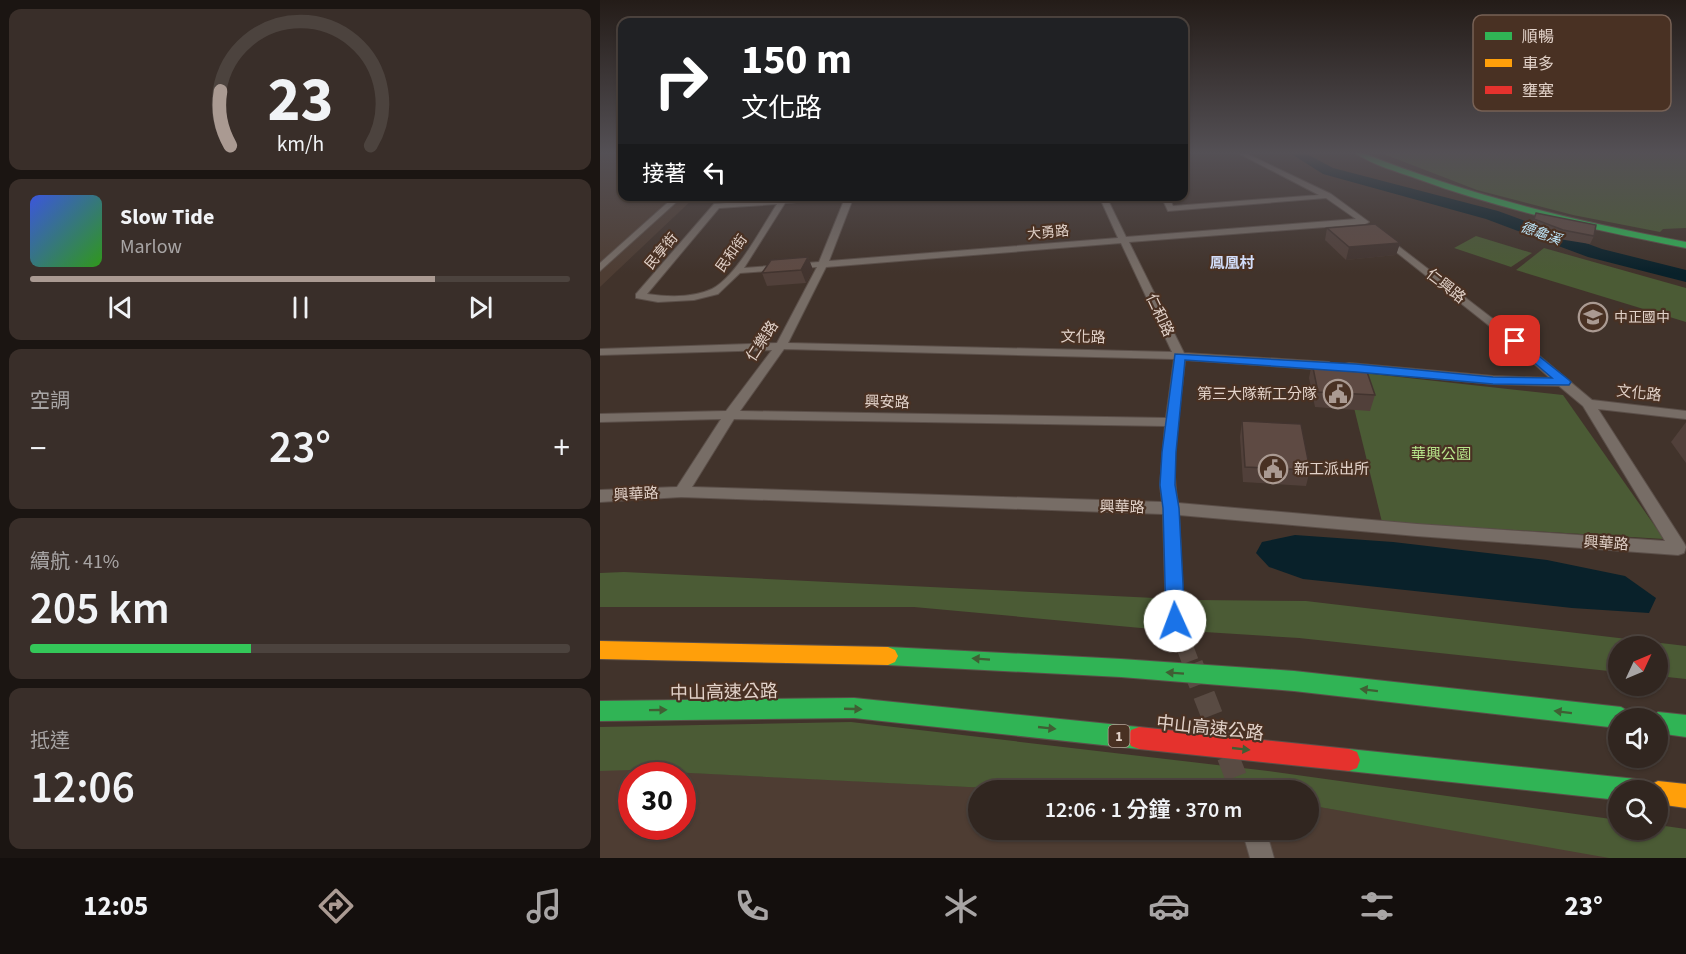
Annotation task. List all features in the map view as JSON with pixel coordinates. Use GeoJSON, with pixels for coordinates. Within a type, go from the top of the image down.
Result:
{"type":"FeatureCollection","features":[{"type":"Feature","properties":{"kind":"main road"},"geometry":{"type":"LineString","coordinates":[[1459,193],[1536,212]]}},
{"type":"Feature","properties":{"kind":"main road"},"geometry":{"type":"LineString","coordinates":[[1473,193],[1600,230],[1686,243]]}},
{"type":"Feature","properties":{"kind":"main road"},"geometry":{"type":"LineString","coordinates":[[600,650],[755,650],[975,658],[1296,681],[1608,717]]}},
{"type":"Feature","properties":{"kind":"main road","name":"中山高速公路"},"geometry":{"type":"LineString","coordinates":[[600,711],[854,708],[1608,787]]}},
{"type":"Feature","properties":{"kind":"main road"},"geometry":{"type":"LineString","coordinates":[[1668,724],[1686,726]]}},
{"type":"Feature","properties":{"kind":"main road"},"geometry":{"type":"LineString","coordinates":[[1668,794],[1686,796]]}},
{"type":"Feature","properties":{"kind":"street","name":"仁興路"},"geometry":{"type":"LineString","coordinates":[[1322,193],[1364,221],[1565,382],[1588,404],[1678,548]]}},
{"type":"Feature","properties":{"kind":"street"},"geometry":{"type":"LineString","coordinates":[[1167,201],[1171,209],[1328,196]]}},
{"type":"Feature","properties":{"kind":"street"},"geometry":{"type":"LineString","coordinates":[[600,268],[674,201]]}},
{"type":"Feature","properties":{"kind":"street","name":"民和街"},"geometry":{"type":"LineString","coordinates":[[720,289],[736,271],[783,201]]}},
{"type":"Feature","properties":{"kind":"street","name":"民享街"},"geometry":{"type":"LineString","coordinates":[[720,289],[689,298],[655,300],[640,296],[717,206],[783,201]]}},
{"type":"Feature","properties":{"kind":"street","name":"仁樂路"},"geometry":{"type":"LineString","coordinates":[[681,492],[715,442],[730,415],[781,346],[823,264],[847,201]]}},
{"type":"Feature","properties":{"kind":"street","name":"仁和路"},"geometry":{"type":"LineString","coordinates":[[1104,201],[1180,356]]}},
{"type":"Feature","properties":{"kind":"street","name":"大勇路"},"geometry":{"type":"LineString","coordinates":[[736,271],[1364,221]]}},
{"type":"Feature","properties":{"kind":"street","name":"文化路"},"geometry":{"type":"LineString","coordinates":[[600,352],[781,346],[1180,356],[1503,381],[1565,382]]}},
{"type":"Feature","properties":{"kind":"street"},"geometry":{"type":"LineString","coordinates":[[1175,621],[1171,508],[1167,485],[1180,356]]}},
{"type":"Feature","properties":{"kind":"street","name":"文化路"},"geometry":{"type":"LineString","coordinates":[[1588,404],[1686,415]]}},
{"type":"Feature","properties":{"kind":"street","name":"興安路"},"geometry":{"type":"LineString","coordinates":[[600,418],[730,415],[1173,422]]}},
{"type":"Feature","properties":{"kind":"street","name":"興華路"},"geometry":{"type":"LineString","coordinates":[[600,496],[681,492],[1171,508],[1417,530],[1678,548]]}},
{"type":"Feature","properties":{"kind":"street"},"geometry":{"type":"LineString","coordinates":[[1257,840],[1262,858]]}},
{"type":"Feature","properties":{"kind":"shaded area"},"geometry":{"type":"Polygon","coordinates":[[[600,193],[618,193],[618,201],[691,201],[600,287],[600,193]]]}},
{"type":"Feature","properties":{"kind":"shaded area"},"geometry":{"type":"Polygon","coordinates":[[[600,768],[618,769],[618,840],[696,840],[696,773],[968,787],[968,840],[1319,840],[1319,807],[1623,858],[600,858],[600,768]]]}},
{"type":"Feature","properties":{"kind":"green space"},"geometry":{"type":"Polygon","coordinates":[[[1489,193],[1686,193],[1686,228],[1663,229],[1660,232],[1573,215],[1489,193]]]}},
{"type":"Feature","properties":{"kind":"green space"},"geometry":{"type":"Polygon","coordinates":[[[1476,236],[1532,253],[1511,267],[1454,248],[1476,236]]]}},
{"type":"Feature","properties":{"kind":"green space"},"geometry":{"type":"Polygon","coordinates":[[[1544,248],[1686,288],[1686,322],[1516,270],[1544,248]]]}},
{"type":"Feature","properties":{"kind":"green space","name":"華興公園"},"geometry":{"type":"Polygon","coordinates":[[[1345,371],[1563,395],[1664,539],[1382,522],[1345,371]]]}},
{"type":"Feature","properties":{"kind":"green space"},"geometry":{"type":"Polygon","coordinates":[[[624,572],[1196,600],[1306,601],[1608,637],[1608,671],[1299,638],[1141,628],[914,607],[600,607],[600,573],[624,572]]]}},
{"type":"Feature","properties":{"kind":"green space"},"geometry":{"type":"Polygon","coordinates":[[[1668,644],[1686,646],[1686,679],[1668,677],[1668,644]]]}},
{"type":"Feature","properties":{"kind":"green space"},"geometry":{"type":"Polygon","coordinates":[[[851,722],[1268,771],[1608,819],[1608,840],[1668,840],[1668,826],[1686,829],[1686,858],[1609,858],[1319,807],[1319,780],[968,780],[968,787],[696,773],[696,762],[618,762],[618,770],[600,771],[600,727],[851,722]]]}},
{"type":"Feature","properties":{"kind":"water"},"geometry":{"type":"Polygon","coordinates":[[[1295,535],[1393,542],[1547,560],[1625,576],[1656,598],[1649,613],[1572,608],[1303,579],[1269,567],[1256,553],[1262,542],[1295,535]]]}},
{"type":"Feature","properties":{"kind":"building"},"geometry":{"type":"Polygon","coordinates":[[[1536,213],[1596,225],[1594,236],[1563,230],[1534,219],[1536,213]]]}},
{"type":"Feature","properties":{"kind":"building"},"geometry":{"type":"Polygon","coordinates":[[[1375,224],[1400,243],[1349,247],[1327,228],[1375,224]]]}},
{"type":"Feature","properties":{"kind":"building"},"geometry":{"type":"Polygon","coordinates":[[[808,257],[801,270],[762,273],[771,260],[808,257]]]}},
{"type":"Feature","properties":{"kind":"building"},"geometry":{"type":"Polygon","coordinates":[[[1312,363],[1365,366],[1375,395],[1318,392],[1312,363]]]}},
{"type":"Feature","properties":{"kind":"building"},"geometry":{"type":"Polygon","coordinates":[[[1242,421],[1301,424],[1310,470],[1245,467],[1242,421]]]}},
{"type":"Feature","properties":{"kind":"waterway","name":"德龜溪"},"geometry":{"type":"LineString","coordinates":[[1410,193],[1492,215],[1595,253],[1686,276]]}},
{"type":"Feature","properties":{"kind":"tunnel"},"geometry":{"type":"LineString","coordinates":[[1175,621],[1192,666]]}},
{"type":"Feature","properties":{"kind":"tunnel"},"geometry":{"type":"LineString","coordinates":[[1192,664],[1237,780]]}},
{"type":"Feature","properties":{"kind":"traffic: fast"},"geometry":{"type":"LineString","coordinates":[[1466,193],[1560,219],[1686,245]]}},
{"type":"Feature","properties":{"kind":"traffic: fast"},"geometry":{"type":"LineString","coordinates":[[888,656],[1121,668],[1294,681],[1608,717]]}},
{"type":"Feature","properties":{"kind":"traffic: fast"},"geometry":{"type":"LineString","coordinates":[[600,711],[854,708],[1139,738]]}},
{"type":"Feature","properties":{"kind":"traffic: fast"},"geometry":{"type":"LineString","coordinates":[[1668,724],[1686,726]]}},
{"type":"Feature","properties":{"kind":"traffic: fast"},"geometry":{"type":"LineString","coordinates":[[1349,760],[1608,787]]}},
{"type":"Feature","properties":{"kind":"traffic: slow"},"geometry":{"type":"LineString","coordinates":[[600,650],[888,656]]}},
{"type":"Feature","properties":{"kind":"traffic: slow"},"geometry":{"type":"LineString","coordinates":[[1668,794],[1686,796]]}},
{"type":"Feature","properties":{"kind":"traffic: jam"},"geometry":{"type":"LineString","coordinates":[[1139,738],[1349,760]]}},
{"type":"Feature","properties":{"kind":"place","name":"中正國中"},"geometry":{"type":"Point","coordinates":[1593,317]}},
{"type":"Feature","properties":{"kind":"place","name":"第三大隊新工分隊"},"geometry":{"type":"Point","coordinates":[1338,394]}},
{"type":"Feature","properties":{"kind":"place","name":"新工派出所"},"geometry":{"type":"Point","coordinates":[1273,469]}},
{"type":"Feature","properties":{"kind":"district","name":"鳳凰村"},"geometry":{"type":"Point","coordinates":[1232,263]}},
{"type":"Feature","properties":{"kind":"route"},"geometry":{"type":"LineString","coordinates":[[1175,621],[1171,508],[1167,485],[1180,356],[1535,383],[1565,382],[1515,341]]}}]}
